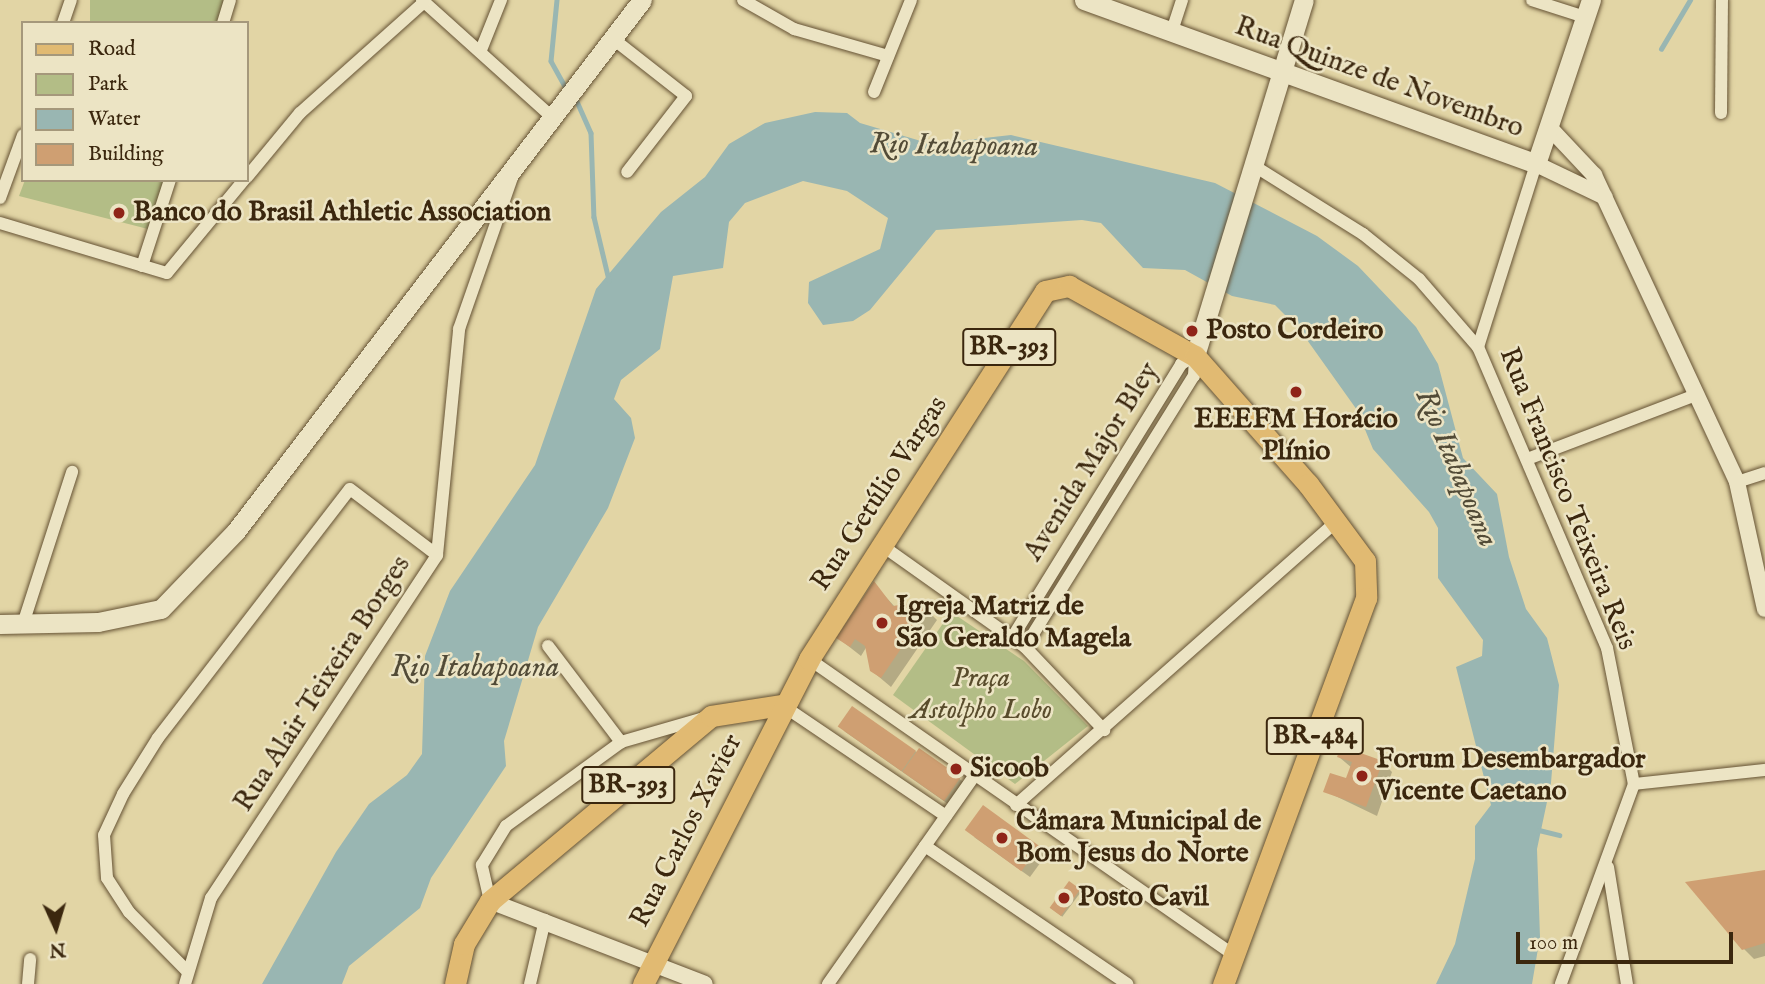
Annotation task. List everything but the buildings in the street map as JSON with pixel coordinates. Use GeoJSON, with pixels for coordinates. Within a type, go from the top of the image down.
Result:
{"type":"FeatureCollection","features":[{"type":"Feature","properties":{"kind":"main road"},"geometry":{"type":"LineString","coordinates":[[0,624],[98,622],[161,609],[236,531],[555,110],[642,0]]}},
{"type":"Feature","properties":{"kind":"main road","name":"Rua Quinze de Novembro"},"geometry":{"type":"LineString","coordinates":[[1084,0],[1105,4],[1171,34],[1536,164]]}},
{"type":"Feature","properties":{"kind":"main road"},"geometry":{"type":"LineString","coordinates":[[1195,356],[1256,167],[1304,0]]}},
{"type":"Feature","properties":{"kind":"main road"},"geometry":{"type":"LineString","coordinates":[[1536,164],[1588,8]]}},
{"type":"Feature","properties":{"kind":"main road","name":"Rua Getúlio Vargas"},"geometry":{"type":"LineString","coordinates":[[809,659],[880,544],[1045,291],[1069,286],[1195,356]]}},
{"type":"Feature","properties":{"kind":"main road","name":"BR-484"},"geometry":{"type":"LineString","coordinates":[[1195,356],[1336,521],[1366,561],[1366,598],[1223,984]]}},
{"type":"Feature","properties":{"kind":"main road","name":"BR-393"},"geometry":{"type":"LineString","coordinates":[[782,705],[809,659]]}},
{"type":"Feature","properties":{"kind":"main road"},"geometry":{"type":"LineString","coordinates":[[711,716],[782,705]]}},
{"type":"Feature","properties":{"kind":"main road","name":"Rua Carlos Xavier"},"geometry":{"type":"LineString","coordinates":[[643,984],[652,961],[782,705]]}},
{"type":"Feature","properties":{"kind":"main road","name":"BR-393"},"geometry":{"type":"LineString","coordinates":[[456,984],[464,944],[489,901],[711,716]]}},
{"type":"Feature","properties":{"kind":"street"},"geometry":{"type":"LineString","coordinates":[[64,21],[71,0]]}},
{"type":"Feature","properties":{"kind":"street"},"geometry":{"type":"LineString","coordinates":[[224,21],[230,0]]}},
{"type":"Feature","properties":{"kind":"street"},"geometry":{"type":"LineString","coordinates":[[481,50],[501,0]]}},
{"type":"Feature","properties":{"kind":"street"},"geometry":{"type":"LineString","coordinates":[[743,0],[794,29],[888,55]]}},
{"type":"Feature","properties":{"kind":"street"},"geometry":{"type":"LineString","coordinates":[[874,92],[911,0]]}},
{"type":"Feature","properties":{"kind":"street"},"geometry":{"type":"LineString","coordinates":[[1171,34],[1182,0]]}},
{"type":"Feature","properties":{"kind":"street"},"geometry":{"type":"LineString","coordinates":[[1532,0],[1588,8]]}},
{"type":"Feature","properties":{"kind":"street"},"geometry":{"type":"LineString","coordinates":[[1721,113],[1722,0]]}},
{"type":"Feature","properties":{"kind":"street"},"geometry":{"type":"LineString","coordinates":[[248,175],[300,113],[423,1],[555,110]]}},
{"type":"Feature","properties":{"kind":"street"},"geometry":{"type":"LineString","coordinates":[[612,38],[686,96],[627,172]]}},
{"type":"Feature","properties":{"kind":"street"},"geometry":{"type":"LineString","coordinates":[[1549,127],[1594,175],[1737,482],[1765,604]]}},
{"type":"Feature","properties":{"kind":"street"},"geometry":{"type":"LineString","coordinates":[[0,198],[21,140]]}},
{"type":"Feature","properties":{"kind":"street","name":"Rua Alair Teixeira Borges"},"geometry":{"type":"LineString","coordinates":[[187,978],[211,898],[437,555],[459,329],[521,155]]}},
{"type":"Feature","properties":{"kind":"street"},"geometry":{"type":"LineString","coordinates":[[1478,347],[1536,164],[1605,198]]}},
{"type":"Feature","properties":{"kind":"street","name":"Rua Francisco Teixeira Reis"},"geometry":{"type":"LineString","coordinates":[[1256,167],[1372,240],[1419,279],[1478,347],[1530,458],[1607,648],[1634,784],[1608,867],[1561,984]]}},
{"type":"Feature","properties":{"kind":"street"},"geometry":{"type":"LineString","coordinates":[[142,266],[169,182]]}},
{"type":"Feature","properties":{"kind":"street"},"geometry":{"type":"LineString","coordinates":[[0,223],[167,273],[243,182]]}},
{"type":"Feature","properties":{"kind":"street","name":"Avenida Major Bley"},"geometry":{"type":"LineString","coordinates":[[1012,638],[1181,365],[1195,356]]}},
{"type":"Feature","properties":{"kind":"street","name":"Avenida Major Bley"},"geometry":{"type":"LineString","coordinates":[[1025,648],[1194,376],[1195,356]]}},
{"type":"Feature","properties":{"kind":"street"},"geometry":{"type":"LineString","coordinates":[[1530,458],[1696,395]]}},
{"type":"Feature","properties":{"kind":"street"},"geometry":{"type":"LineString","coordinates":[[23,624],[72,472]]}},
{"type":"Feature","properties":{"kind":"street"},"geometry":{"type":"LineString","coordinates":[[1737,482],[1765,473]]}},
{"type":"Feature","properties":{"kind":"street"},"geometry":{"type":"LineString","coordinates":[[187,978],[129,912],[107,878],[104,835],[122,794],[158,738],[350,489],[437,555]]}},
{"type":"Feature","properties":{"kind":"street"},"geometry":{"type":"LineString","coordinates":[[1016,805],[1104,730],[1336,521]]}},
{"type":"Feature","properties":{"kind":"street"},"geometry":{"type":"LineString","coordinates":[[880,544],[1025,648],[1104,730]]}},
{"type":"Feature","properties":{"kind":"street"},"geometry":{"type":"LineString","coordinates":[[548,646],[621,742]]}},
{"type":"Feature","properties":{"kind":"street"},"geometry":{"type":"LineString","coordinates":[[809,659],[1234,955]]}},
{"type":"Feature","properties":{"kind":"street"},"geometry":{"type":"LineString","coordinates":[[782,705],[946,816]]}},
{"type":"Feature","properties":{"kind":"street"},"geometry":{"type":"LineString","coordinates":[[705,984],[652,961],[489,901],[482,865],[506,826],[621,742],[711,716]]}},
{"type":"Feature","properties":{"kind":"street"},"geometry":{"type":"LineString","coordinates":[[1634,784],[1765,770]]}},
{"type":"Feature","properties":{"kind":"street"},"geometry":{"type":"LineString","coordinates":[[828,984],[974,776]]}},
{"type":"Feature","properties":{"kind":"street"},"geometry":{"type":"LineString","coordinates":[[925,846],[1127,984]]}},
{"type":"Feature","properties":{"kind":"street"},"geometry":{"type":"LineString","coordinates":[[1608,867],[1627,984]]}},
{"type":"Feature","properties":{"kind":"street"},"geometry":{"type":"LineString","coordinates":[[530,984],[545,920]]}},
{"type":"Feature","properties":{"kind":"street"},"geometry":{"type":"LineString","coordinates":[[28,984],[30,960]]}},
{"type":"Feature","properties":{"kind":"green space"},"geometry":{"type":"Polygon","coordinates":[[[90,0],[227,0],[227,21],[90,21],[90,0]]]}},
{"type":"Feature","properties":{"kind":"green space","name":"Banco do Brasil Athletic Association"},"geometry":{"type":"Polygon","coordinates":[[[24,182],[164,182],[148,229],[19,196],[24,182]]]}},
{"type":"Feature","properties":{"kind":"green space","name":"Praça Astolpho Lobo"},"geometry":{"type":"Polygon","coordinates":[[[951,612],[1024,661],[1088,726],[1015,784],[893,695],[951,612]]]}},
{"type":"Feature","properties":{"kind":"water","name":"Rio Itabapoana"},"geometry":{"type":"Polygon","coordinates":[[[815,112],[847,113],[860,123],[931,144],[1011,135],[1215,183],[1317,236],[1358,266],[1416,327],[1438,364],[1463,458],[1497,494],[1509,557],[1526,609],[1547,638],[1559,685],[1551,783],[1537,849],[1540,937],[1532,984],[1436,984],[1455,944],[1475,859],[1475,826],[1491,805],[1456,667],[1482,656],[1483,640],[1438,578],[1438,528],[1429,512],[1373,449],[1357,410],[1300,330],[1275,305],[1232,296],[1185,270],[1143,268],[1101,223],[1082,220],[936,230],[870,310],[853,321],[823,325],[808,303],[809,282],[880,249],[888,218],[847,191],[803,181],[745,203],[729,222],[723,268],[673,276],[660,349],[621,380],[614,399],[631,418],[635,438],[608,508],[538,627],[504,741],[506,766],[431,878],[420,908],[349,966],[342,984],[262,984],[336,852],[369,804],[407,775],[422,754],[425,656],[450,591],[535,465],[596,289],[661,212],[705,177],[729,144],[765,123],[815,112]]]}},
{"type":"Feature","properties":{"kind":"waterway"},"geometry":{"type":"LineString","coordinates":[[557,0],[551,61],[566,88]]}},
{"type":"Feature","properties":{"kind":"waterway"},"geometry":{"type":"LineString","coordinates":[[1661,49],[1690,0]]}},
{"type":"Feature","properties":{"kind":"waterway"},"geometry":{"type":"LineString","coordinates":[[575,97],[591,133],[594,217],[609,280]]}},
{"type":"Feature","properties":{"kind":"waterway"},"geometry":{"type":"LineString","coordinates":[[1539,830],[1559,835]]}},
{"type":"Feature","properties":{"kind":"place","name":"Banco do Brasil Athletic Association"},"geometry":{"type":"Point","coordinates":[119,213]}},
{"type":"Feature","properties":{"kind":"place","name":"Posto Cordeiro"},"geometry":{"type":"Point","coordinates":[1192,331]}},
{"type":"Feature","properties":{"kind":"place","name":"EEEFM Horácio Plínio"},"geometry":{"type":"Point","coordinates":[1296,392]}},
{"type":"Feature","properties":{"kind":"place","name":"Igreja Matriz de São Geraldo Magela"},"geometry":{"type":"Point","coordinates":[882,623]}},
{"type":"Feature","properties":{"kind":"place","name":"Sicoob"},"geometry":{"type":"Point","coordinates":[956,769]}},
{"type":"Feature","properties":{"kind":"place","name":"Forum Desembargador Vicente Caetano"},"geometry":{"type":"Point","coordinates":[1362,776]}},
{"type":"Feature","properties":{"kind":"place","name":"Câmara Municipal de Bom Jesus do Norte"},"geometry":{"type":"Point","coordinates":[1002,838]}},
{"type":"Feature","properties":{"kind":"place","name":"Posto Cavil"},"geometry":{"type":"Point","coordinates":[1064,898]}}]}
